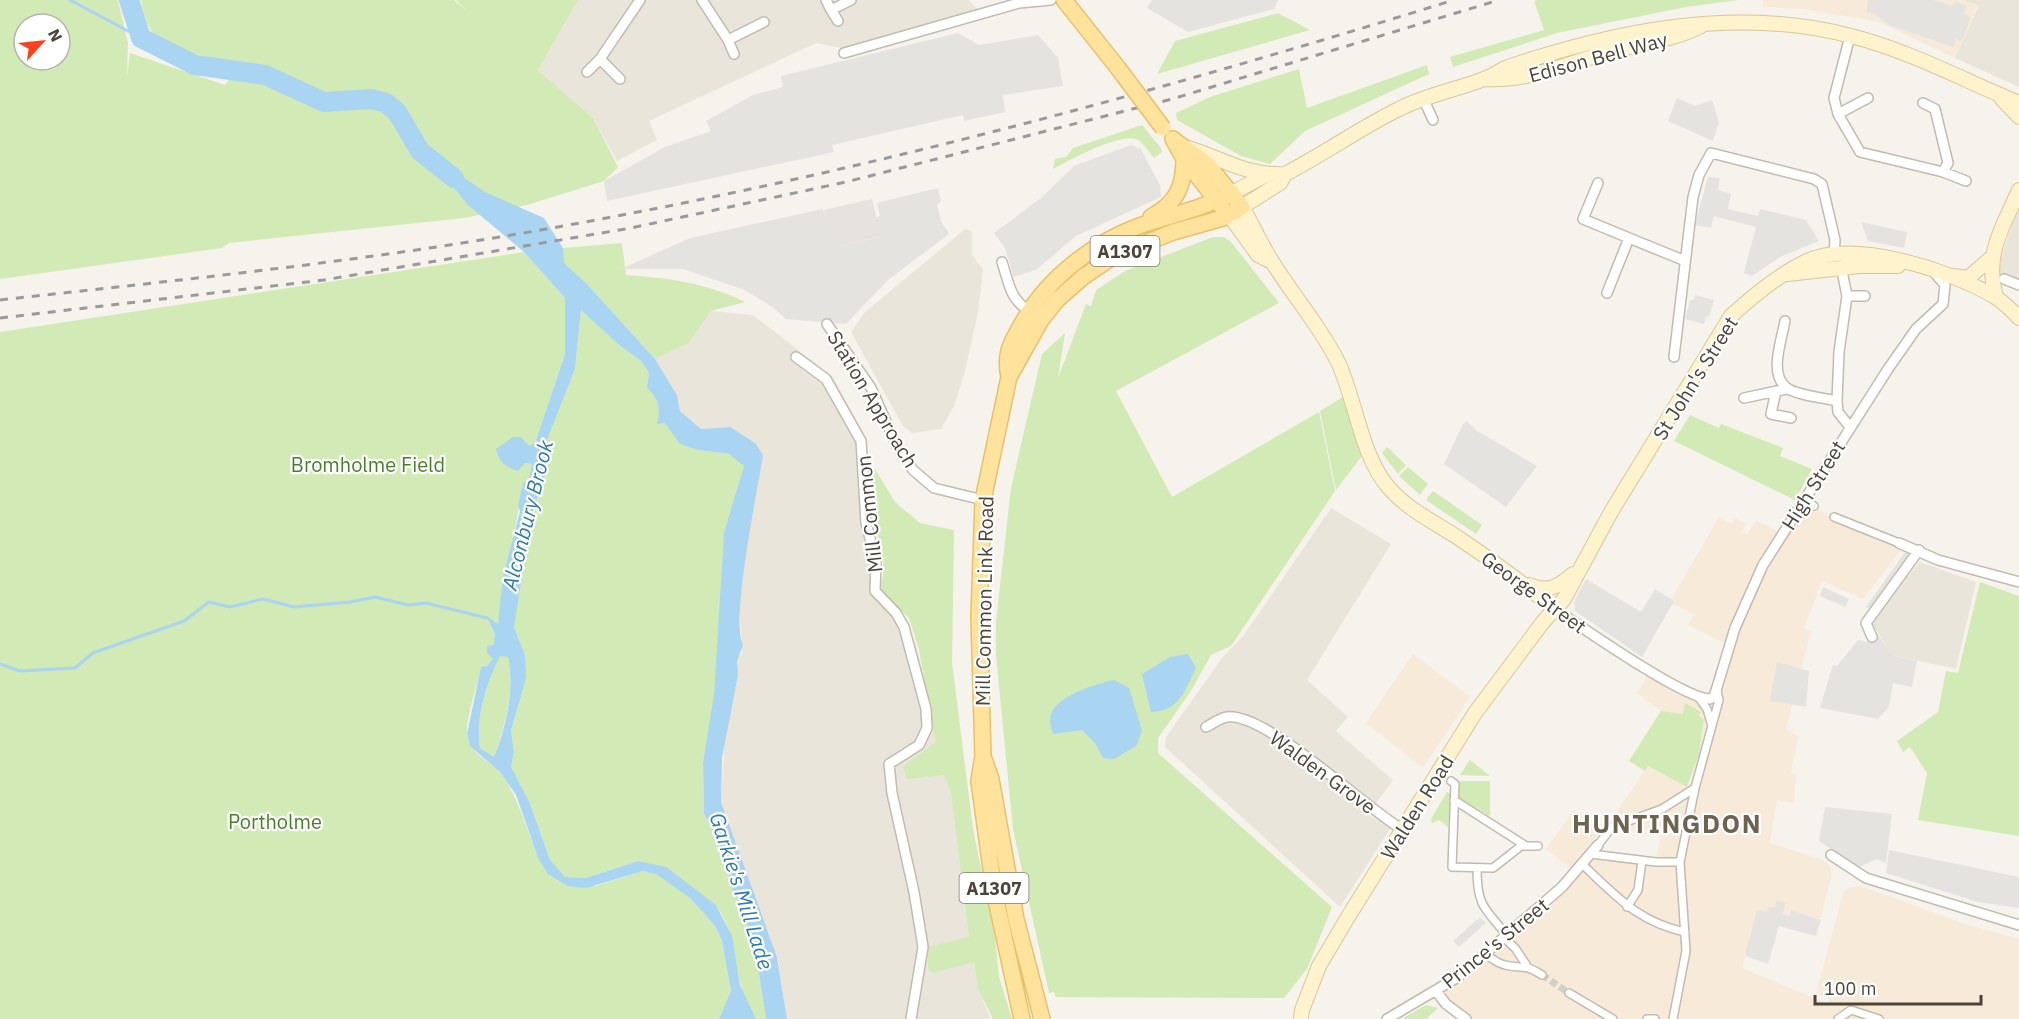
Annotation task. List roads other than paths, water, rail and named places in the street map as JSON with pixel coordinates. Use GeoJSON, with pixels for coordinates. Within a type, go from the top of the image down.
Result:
{"type":"FeatureCollection","features":[{"type":"Feature","properties":{"kind":"main road"},"geometry":{"type":"LineString","coordinates":[[1064,0],[1163,128],[1186,154],[1218,201],[1235,211]]}},
{"type":"Feature","properties":{"kind":"main road","name":"Edison Bell Way"},"geometry":{"type":"LineString","coordinates":[[1485,79],[1509,81],[1647,42],[1683,35],[1708,23]]}},
{"type":"Feature","properties":{"kind":"main road","name":"Edison Bell Way"},"geometry":{"type":"LineString","coordinates":[[1266,175],[1285,174],[1398,109],[1423,98],[1485,79],[1505,68],[1559,51],[1684,25],[1786,23],[1850,36],[1925,61],[2019,103]]}},
{"type":"Feature","properties":{"kind":"main road"},"geometry":{"type":"LineString","coordinates":[[1993,92],[2019,117]]}},
{"type":"Feature","properties":{"kind":"main road"},"geometry":{"type":"LineString","coordinates":[[1186,154],[1210,154],[1242,170],[1266,175]]}},
{"type":"Feature","properties":{"kind":"main road"},"geometry":{"type":"LineString","coordinates":[[1186,154],[1207,164],[1232,193],[1235,211]]}},
{"type":"Feature","properties":{"kind":"main road","name":"A1307"},"geometry":{"type":"LineString","coordinates":[[1143,224],[1180,192],[1186,154]]}},
{"type":"Feature","properties":{"kind":"main road","name":"Edison Bell Way"},"geometry":{"type":"LineString","coordinates":[[1235,211],[1280,183],[1285,174]]}},
{"type":"Feature","properties":{"kind":"main road","name":"Mill Common Link Road"},"geometry":{"type":"LineString","coordinates":[[1022,1019],[994,891],[979,781],[983,756],[979,617],[983,500],[1009,377],[1005,360],[1059,277],[1081,259],[1117,236],[1143,224],[1218,201],[1266,175]]}},
{"type":"Feature","properties":{"kind":"main road"},"geometry":{"type":"LineString","coordinates":[[2019,190],[1991,258],[1991,279],[1996,297],[2019,318]]}},
{"type":"Feature","properties":{"kind":"main road","name":"Mill Common Link Road"},"geometry":{"type":"LineString","coordinates":[[1035,316],[1114,255],[1235,211]]}},
{"type":"Feature","properties":{"kind":"main road","name":"George Street"},"geometry":{"type":"LineString","coordinates":[[1235,211],[1260,236],[1272,262],[1322,334],[1338,362],[1354,402],[1369,452],[1380,476],[1399,498],[1557,607]]}},
{"type":"Feature","properties":{"kind":"main road","name":"St John's Street"},"geometry":{"type":"LineString","coordinates":[[1557,607],[1714,339],[1731,316],[1752,297],[1806,261],[1834,254],[1882,256],[1931,269],[1996,297]]}},
{"type":"Feature","properties":{"kind":"main road"},"geometry":{"type":"LineString","coordinates":[[1947,276],[1968,278],[1991,258]]}},
{"type":"Feature","properties":{"kind":"main road"},"geometry":{"type":"LineString","coordinates":[[1786,275],[1859,266],[1931,269]]}},
{"type":"Feature","properties":{"kind":"main road"},"geometry":{"type":"LineString","coordinates":[[1521,582],[1546,589],[1557,587],[1578,569]]}},
{"type":"Feature","properties":{"kind":"main road","name":"Walden Road"},"geometry":{"type":"LineString","coordinates":[[1301,1019],[1302,1010],[1319,966],[1475,713],[1557,607]]}},
{"type":"Feature","properties":{"kind":"main road","name":"Mill Common Link Road"},"geometry":{"type":"LineString","coordinates":[[983,756],[991,779],[1016,919],[1042,1019]]}},
{"type":"Feature","properties":{"kind":"street"},"geometry":{"type":"LineString","coordinates":[[587,72],[600,59],[640,0]]}},
{"type":"Feature","properties":{"kind":"street"},"geometry":{"type":"LineString","coordinates":[[702,0],[728,40],[734,54]]}},
{"type":"Feature","properties":{"kind":"street"},"geometry":{"type":"LineString","coordinates":[[826,0],[838,21]]}},
{"type":"Feature","properties":{"kind":"street"},"geometry":{"type":"LineString","coordinates":[[831,10],[851,0]]}},
{"type":"Feature","properties":{"kind":"street"},"geometry":{"type":"LineString","coordinates":[[844,53],[1019,3],[1052,0]]}},
{"type":"Feature","properties":{"kind":"street"},"geometry":{"type":"LineString","coordinates":[[728,40],[764,22]]}},
{"type":"Feature","properties":{"kind":"street"},"geometry":{"type":"LineString","coordinates":[[1850,36],[1834,98],[1838,114],[1860,152],[1943,171],[1966,181]]}},
{"type":"Feature","properties":{"kind":"street"},"geometry":{"type":"LineString","coordinates":[[1558,67],[1559,51]]}},
{"type":"Feature","properties":{"kind":"street"},"geometry":{"type":"LineString","coordinates":[[600,59],[620,79]]}},
{"type":"Feature","properties":{"kind":"street"},"geometry":{"type":"LineString","coordinates":[[1423,98],[1433,120]]}},
{"type":"Feature","properties":{"kind":"street"},"geometry":{"type":"LineString","coordinates":[[1838,114],[1868,98]]}},
{"type":"Feature","properties":{"kind":"street"},"geometry":{"type":"LineString","coordinates":[[1923,103],[1935,109],[1948,163],[1943,171]]}},
{"type":"Feature","properties":{"kind":"street","name":"St John's Street"},"geometry":{"type":"LineString","coordinates":[[1674,357],[1683,260],[1693,197],[1699,175],[1711,153],[1814,178],[1822,184],[1835,242],[1834,254]]}},
{"type":"Feature","properties":{"kind":"street"},"geometry":{"type":"LineString","coordinates":[[1598,183],[1582,219],[1683,260]]}},
{"type":"Feature","properties":{"kind":"street"},"geometry":{"type":"LineString","coordinates":[[1607,293],[1629,238]]}},
{"type":"Feature","properties":{"kind":"street"},"geometry":{"type":"LineString","coordinates":[[1002,262],[1013,298],[1019,306],[1035,316]]}},
{"type":"Feature","properties":{"kind":"street","name":"High Street"},"geometry":{"type":"LineString","coordinates":[[1676,1018],[1686,951],[1680,862],[1695,788],[1719,700],[1717,690],[1728,644],[1763,565],[1803,500],[1916,330],[1943,304],[1945,285],[1931,269]]}},
{"type":"Feature","properties":{"kind":"street"},"geometry":{"type":"LineString","coordinates":[[1843,276],[1846,296],[1839,352],[1837,401],[1838,412],[1850,427]]}},
{"type":"Feature","properties":{"kind":"street"},"geometry":{"type":"LineString","coordinates":[[2004,279],[2019,285]]}},
{"type":"Feature","properties":{"kind":"street"},"geometry":{"type":"LineString","coordinates":[[1846,296],[1864,296]]}},
{"type":"Feature","properties":{"kind":"street"},"geometry":{"type":"LineString","coordinates":[[1785,321],[1777,368],[1787,389]]}},
{"type":"Feature","properties":{"kind":"street","name":"Station Approach"},"geometry":{"type":"LineString","coordinates":[[827,324],[871,388],[897,446],[913,470],[934,488],[983,500]]}},
{"type":"Feature","properties":{"kind":"street","name":"Mill Common"},"geometry":{"type":"LineString","coordinates":[[796,357],[826,379],[861,441],[866,523],[876,561],[875,591],[896,613],[904,627],[926,709],[927,728],[919,746],[889,764],[892,793],[914,892],[923,947],[911,1019]]}},
{"type":"Feature","properties":{"kind":"street"},"geometry":{"type":"LineString","coordinates":[[1744,398],[1787,389],[1837,401]]}},
{"type":"Feature","properties":{"kind":"street"},"geometry":{"type":"LineString","coordinates":[[1776,391],[1771,414],[1791,418]]}},
{"type":"Feature","properties":{"kind":"street"},"geometry":{"type":"LineString","coordinates":[[1803,500],[1814,506]]}},
{"type":"Feature","properties":{"kind":"street"},"geometry":{"type":"LineString","coordinates":[[1834,517],[1919,550],[1938,560],[2019,582]]}},
{"type":"Feature","properties":{"kind":"street"},"geometry":{"type":"LineString","coordinates":[[1872,637],[1866,623],[1919,550]]}},
{"type":"Feature","properties":{"kind":"street","name":"George Street"},"geometry":{"type":"LineString","coordinates":[[1557,607],[1631,658],[1699,698]]}},
{"type":"Feature","properties":{"kind":"street"},"geometry":{"type":"LineString","coordinates":[[1699,698],[1710,699],[1717,690]]}},
{"type":"Feature","properties":{"kind":"street"},"geometry":{"type":"LineString","coordinates":[[1699,698],[1707,709],[1711,725]]}},
{"type":"Feature","properties":{"kind":"street","name":"Walden Grove"},"geometry":{"type":"LineString","coordinates":[[1206,727],[1227,717],[1255,724],[1288,743],[1403,830]]}},
{"type":"Feature","properties":{"kind":"street"},"geometry":{"type":"LineString","coordinates":[[1450,781],[1455,784],[1452,867],[1494,868],[1521,846],[1538,846]]}},
{"type":"Feature","properties":{"kind":"street"},"geometry":{"type":"LineString","coordinates":[[1598,845],[1612,827],[1662,809],[1695,788]]}},
{"type":"Feature","properties":{"kind":"street"},"geometry":{"type":"LineString","coordinates":[[1454,800],[1526,846]]}},
{"type":"Feature","properties":{"kind":"street","name":"Prince's Street"},"geometry":{"type":"LineString","coordinates":[[1387,1019],[1458,977],[1569,881],[1598,845]]}},
{"type":"Feature","properties":{"kind":"street"},"geometry":{"type":"LineString","coordinates":[[1590,854],[1642,861],[1680,862]]}},
{"type":"Feature","properties":{"kind":"street"},"geometry":{"type":"LineString","coordinates":[[1831,855],[1866,878],[2019,925]]}},
{"type":"Feature","properties":{"kind":"street"},"geometry":{"type":"LineString","coordinates":[[1627,907],[1638,890],[1642,861]]}},
{"type":"Feature","properties":{"kind":"street"},"geometry":{"type":"LineString","coordinates":[[1582,864],[1627,907],[1642,918],[1685,932]]}},
{"type":"Feature","properties":{"kind":"street"},"geometry":{"type":"LineString","coordinates":[[1477,869],[1477,895],[1480,902],[1527,966],[1542,975]]}},
{"type":"Feature","properties":{"kind":"street"},"geometry":{"type":"LineString","coordinates":[[1484,953],[1507,966],[1527,966]]}},
{"type":"Feature","properties":{"kind":"street"},"geometry":{"type":"LineString","coordinates":[[1436,991],[1446,1004],[1466,1019]]}},
{"type":"Feature","properties":{"kind":"street"},"geometry":{"type":"LineString","coordinates":[[1569,993],[1613,1019]]}},
{"type":"Feature","properties":{"kind":"street"},"geometry":{"type":"LineString","coordinates":[[1838,1019],[1851,1010],[1879,1019]]}},
{"type":"Feature","properties":{"kind":"street"},"geometry":{"type":"LineString","coordinates":[[1647,1019],[1655,1019]]}},
{"type":"Feature","properties":{"kind":"water","name":"Garkie's Mill Lade"},"geometry":{"type":"Polygon","coordinates":[[[424,151],[485,192],[544,218],[563,248],[564,263],[588,285],[655,359],[677,395],[680,411],[701,429],[730,427],[755,443],[763,455],[742,583],[740,632],[743,645],[737,662],[738,675],[722,758],[721,802],[777,957],[787,1019],[766,1019],[754,942],[732,888],[726,860],[704,813],[703,762],[714,695],[724,533],[744,466],[729,454],[698,450],[680,444],[665,423],[657,424],[658,404],[647,388],[649,373],[641,361],[619,345],[581,310],[575,369],[545,445],[549,454],[545,475],[531,518],[524,555],[518,560],[523,570],[514,627],[525,655],[526,678],[511,731],[514,752],[511,767],[529,801],[550,860],[565,877],[586,878],[638,861],[666,867],[716,905],[732,936],[740,985],[756,1019],[719,1019],[731,991],[722,941],[716,927],[690,898],[656,874],[643,871],[586,888],[568,886],[548,874],[539,860],[516,795],[500,772],[470,746],[467,734],[481,667],[487,666],[493,659],[487,653],[487,646],[494,645],[495,634],[486,616],[498,624],[503,577],[520,511],[518,506],[523,483],[528,481],[532,464],[525,463],[518,471],[501,461],[496,449],[513,437],[521,437],[529,446],[535,443],[565,354],[565,298],[524,252],[468,205],[424,151]],[[500,656],[491,677],[479,725],[480,748],[494,757],[510,695],[508,657],[500,656]]]}},
{"type":"Feature","properties":{"kind":"water"},"geometry":{"type":"Polygon","coordinates":[[[1188,654],[1196,668],[1184,692],[1169,708],[1151,712],[1142,674],[1170,657],[1188,654]]]}},
{"type":"Feature","properties":{"kind":"water"},"geometry":{"type":"Polygon","coordinates":[[[1114,680],[1129,688],[1142,731],[1136,746],[1114,759],[1103,758],[1095,743],[1082,730],[1053,734],[1050,720],[1057,705],[1075,693],[1114,680]]]}},
{"type":"Feature","properties":{"kind":"waterway"},"geometry":{"type":"LineString","coordinates":[[70,0],[141,38]]}},
{"type":"Feature","properties":{"kind":"waterway","name":"Alconbury Brook"},"geometry":{"type":"LineString","coordinates":[[129,0],[141,38],[195,65],[265,75],[324,102],[372,99],[386,103],[397,112],[420,151],[454,178]]}},
{"type":"Feature","properties":{"kind":"waterway"},"geometry":{"type":"LineString","coordinates":[[0,664],[20,671],[75,668],[93,653],[184,621],[209,602],[230,607],[263,599],[294,607],[350,602],[375,597],[408,605],[426,603],[487,618]]}},
{"type":"Feature","properties":{"kind":"tunnel"},"geometry":{"type":"LineString","coordinates":[[1542,975],[1569,993]]}},
{"type":"Feature","properties":{"kind":"railway"},"geometry":{"type":"LineString","coordinates":[[0,300],[282,268],[423,249],[676,205],[788,181],[1012,127],[1234,66],[1454,0]]}},
{"type":"Feature","properties":{"kind":"railway"},"geometry":{"type":"LineString","coordinates":[[0,318],[324,280],[631,228],[846,182],[1172,99],[1499,0]]}},
{"type":"Feature","properties":{"kind":"district","name":"HUNTINGDON"},"geometry":{"type":"Point","coordinates":[1667,823]}},
{"type":"Feature","properties":{"kind":"park label","name":"Bromholme Field"},"geometry":{"type":"Point","coordinates":[368,464]}},
{"type":"Feature","properties":{"kind":"park label","name":"Portholme"},"geometry":{"type":"Point","coordinates":[275,821]}}]}
